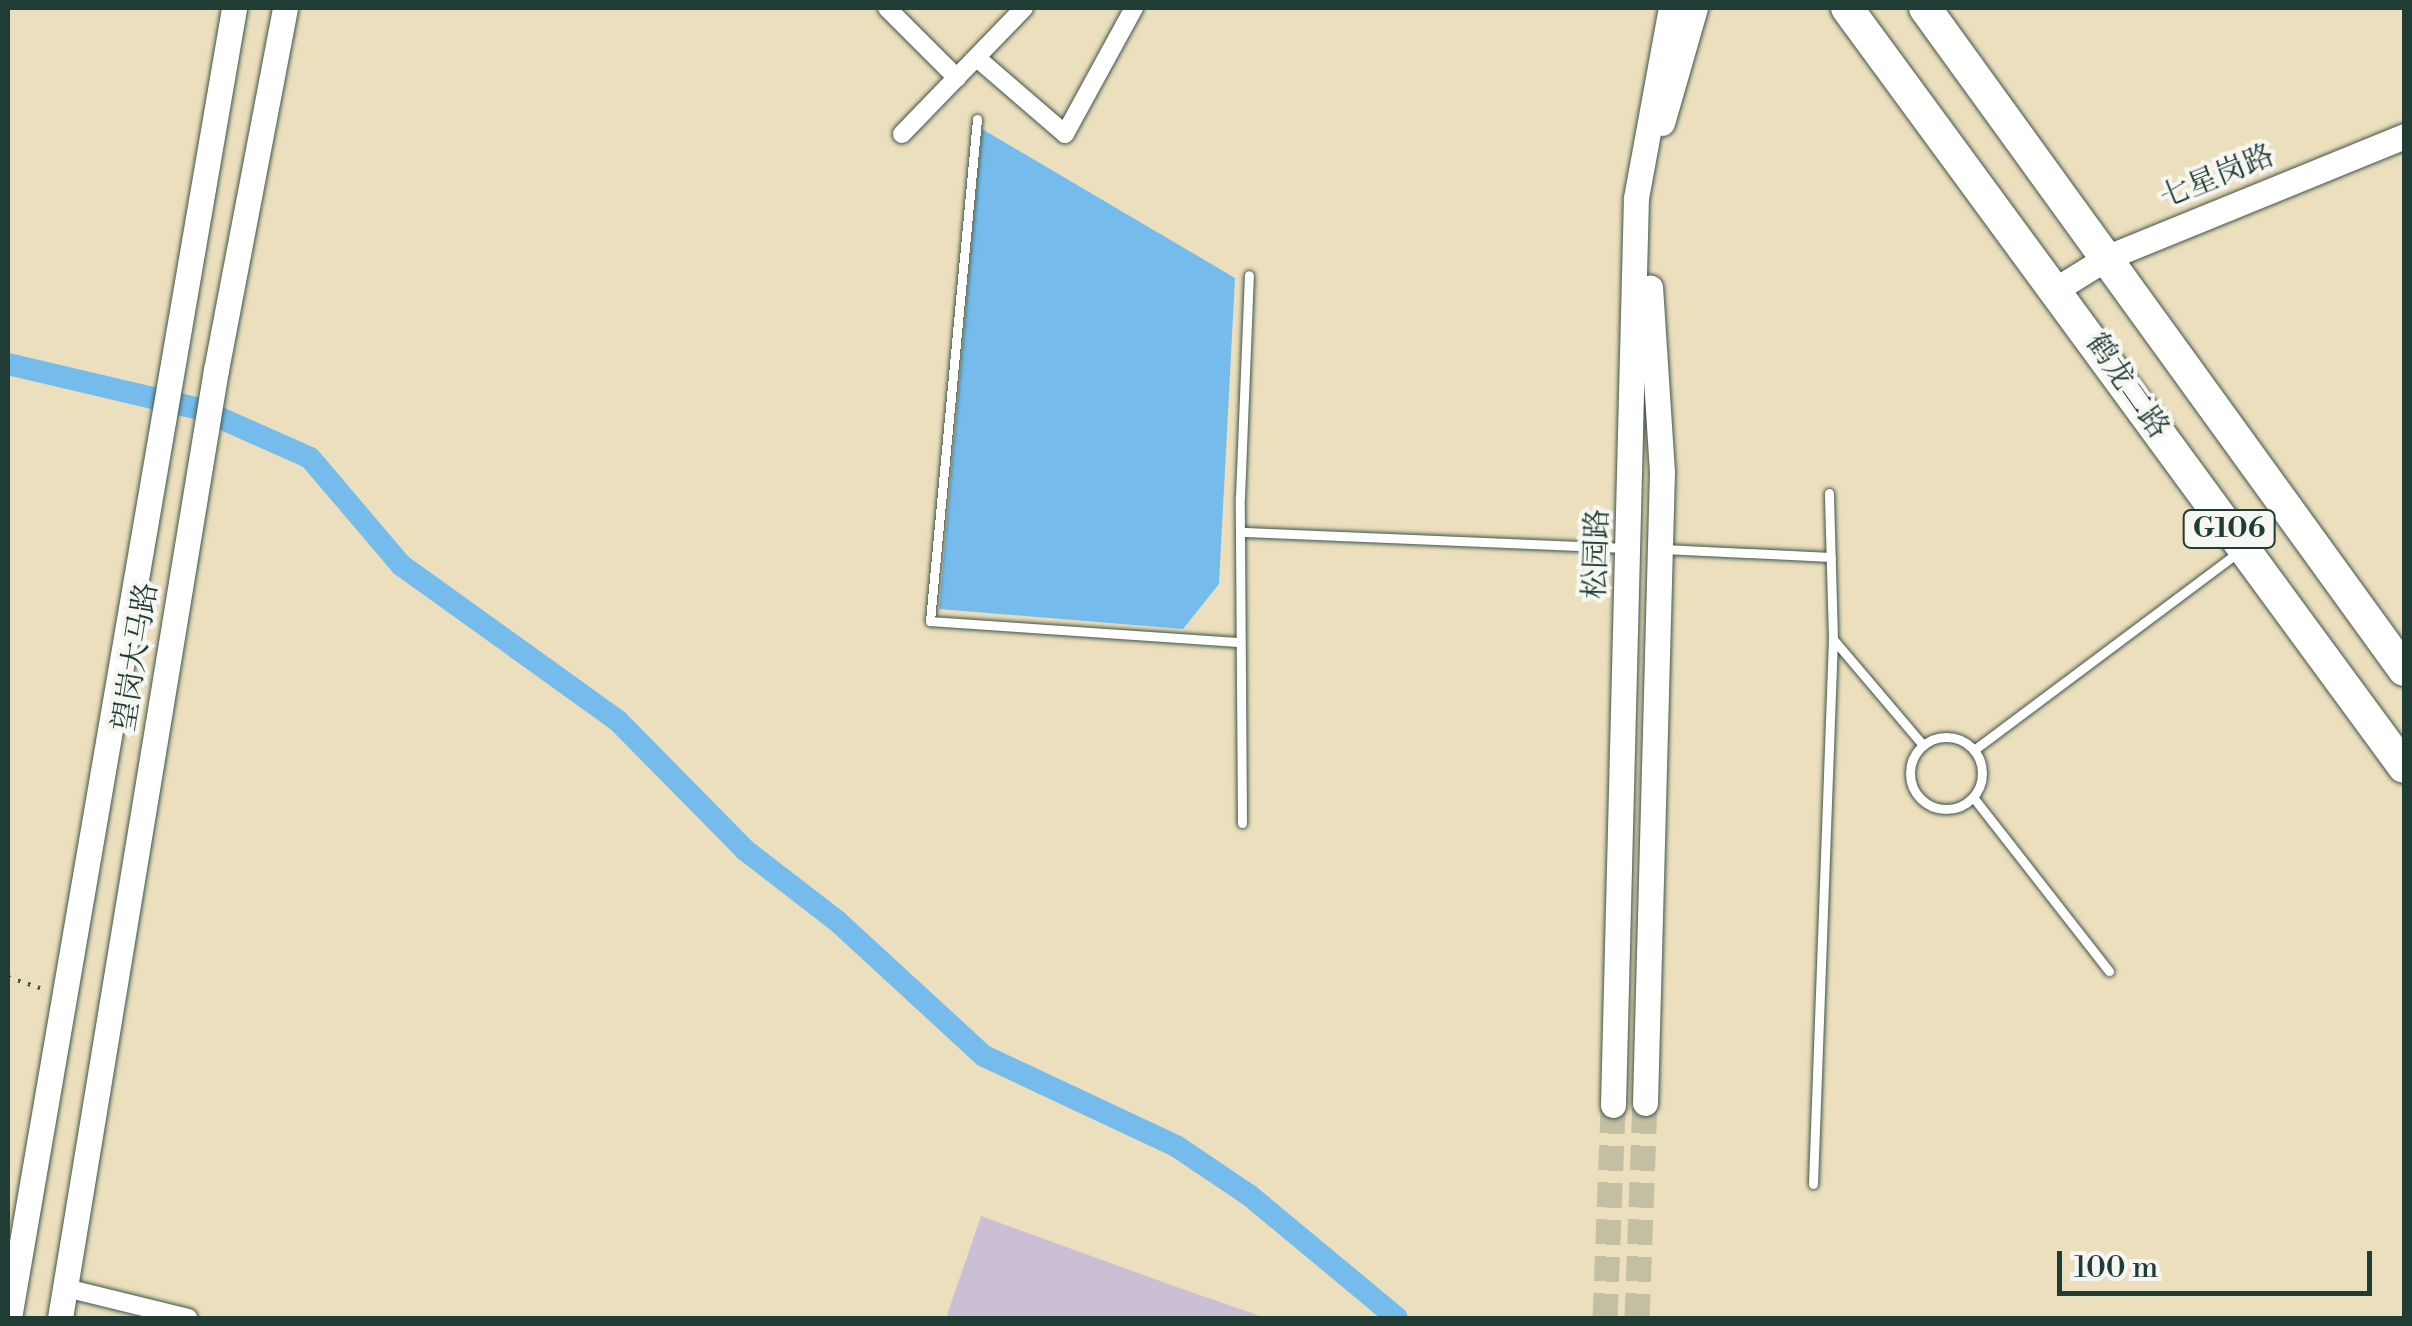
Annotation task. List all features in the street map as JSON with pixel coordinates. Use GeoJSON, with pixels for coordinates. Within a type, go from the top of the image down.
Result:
{"type":"FeatureCollection","features":[{"type":"Feature","properties":{"kind":"highway","name":"鹤龙二路"},"geometry":{"type":"LineString","coordinates":[[1847,8],[2058,288],[2404,767]]}},
{"type":"Feature","properties":{"kind":"highway","name":"鹤龙二路"},"geometry":{"type":"LineString","coordinates":[[1935,11],[2404,670]]}},
{"type":"Feature","properties":{"kind":"street","name":"望岗大马路"},"geometry":{"type":"LineString","coordinates":[[9,1318],[160,468],[234,8]]}},
{"type":"Feature","properties":{"kind":"street","name":"望岗大马路"},"geometry":{"type":"LineString","coordinates":[[60,1318],[216,370],[286,8]]}},
{"type":"Feature","properties":{"kind":"street"},"geometry":{"type":"LineString","coordinates":[[887,8],[957,78]]}},
{"type":"Feature","properties":{"kind":"street"},"geometry":{"type":"LineString","coordinates":[[902,134],[1024,8]]}},
{"type":"Feature","properties":{"kind":"street"},"geometry":{"type":"LineString","coordinates":[[977,58],[1065,134],[1134,8]]}},
{"type":"Feature","properties":{"kind":"street","name":"松园路"},"geometry":{"type":"LineString","coordinates":[[1613,1105],[1636,198],[1671,8]]}},
{"type":"Feature","properties":{"kind":"street"},"geometry":{"type":"LineString","coordinates":[[1645,1102],[1661,549],[1651,211],[1661,130],[1696,8]]}},
{"type":"Feature","properties":{"kind":"street","name":"七星岗路"},"geometry":{"type":"LineString","coordinates":[[2058,288],[2108,257],[2404,136]]}},
{"type":"Feature","properties":{"kind":"street"},"geometry":{"type":"LineString","coordinates":[[66,1288],[137,1300],[188,1318]]}},
{"type":"Feature","properties":{"kind":"lane"},"geometry":{"type":"LineString","coordinates":[[977,119],[930,620],[1240,642]]}},
{"type":"Feature","properties":{"kind":"lane"},"geometry":{"type":"LineString","coordinates":[[1242,823],[1240,642],[1249,274]]}},
{"type":"Feature","properties":{"kind":"lane"},"geometry":{"type":"LineString","coordinates":[[1814,1184],[1833,639],[1829,493]]}},
{"type":"Feature","properties":{"kind":"lane"},"geometry":{"type":"LineString","coordinates":[[1244,532],[1630,548]]}},
{"type":"Feature","properties":{"kind":"lane"},"geometry":{"type":"LineString","coordinates":[[1974,750],[2243,548]]}},
{"type":"Feature","properties":{"kind":"lane"},"geometry":{"type":"LineString","coordinates":[[1661,549],[1830,557]]}},
{"type":"Feature","properties":{"kind":"lane"},"geometry":{"type":"LineString","coordinates":[[1833,639],[1923,745]]}},
{"type":"Feature","properties":{"kind":"lane"},"geometry":{"type":"LineString","coordinates":[[1944,736],[1974,750],[1982,774],[1973,797],[1952,809],[1918,797],[1910,776],[1923,745],[1944,736]]}},
{"type":"Feature","properties":{"kind":"lane"},"geometry":{"type":"LineString","coordinates":[[1973,797],[2110,971]]}},
{"type":"Feature","properties":{"kind":"path"},"geometry":{"type":"LineString","coordinates":[[8,977],[40,988]]}},
{"type":"Feature","properties":{"kind":"shaded area"},"geometry":{"type":"Polygon","coordinates":[[[981,1216],[1171,1285],[1266,1318],[946,1318],[981,1216]]]}},
{"type":"Feature","properties":{"kind":"water"},"geometry":{"type":"Polygon","coordinates":[[[982,129],[1235,278],[1219,584],[1183,629],[939,609],[982,129]]]}},
{"type":"Feature","properties":{"kind":"waterway"},"geometry":{"type":"LineString","coordinates":[[8,364],[200,409],[310,458],[401,565],[618,721],[745,850],[836,920],[984,1056],[1176,1146],[1249,1195],[1397,1318]]}},
{"type":"Feature","properties":{"kind":"tunnel"},"geometry":{"type":"LineString","coordinates":[[1637,1318],[1645,1103]]}},
{"type":"Feature","properties":{"kind":"tunnel"},"geometry":{"type":"LineString","coordinates":[[1605,1318],[1613,1105]]}}]}
